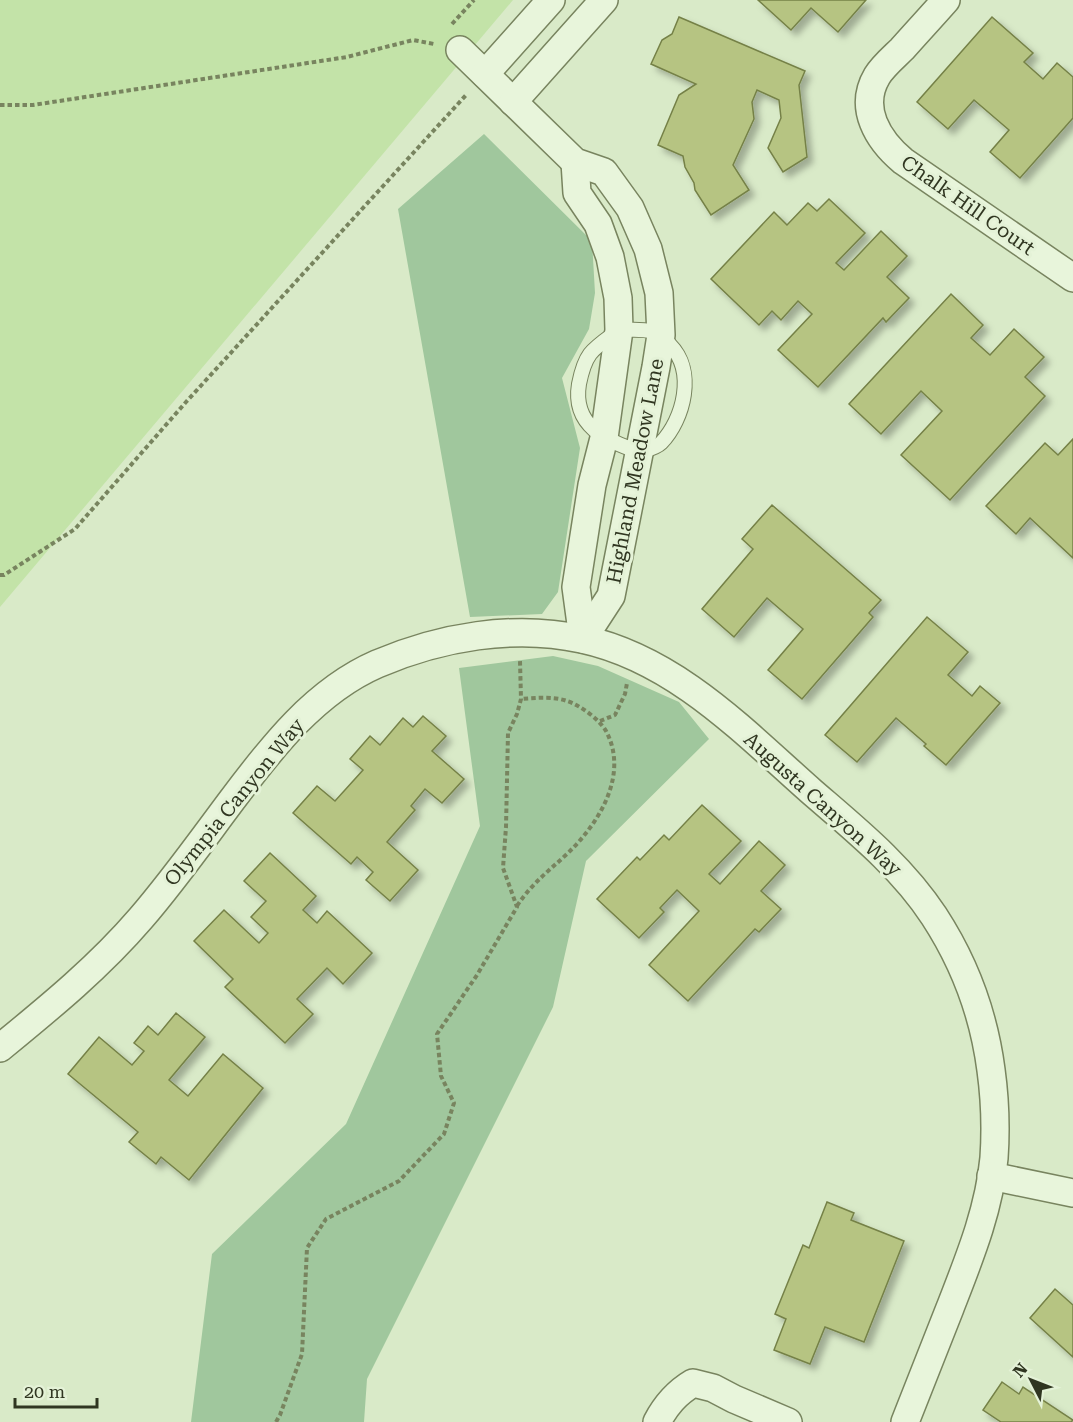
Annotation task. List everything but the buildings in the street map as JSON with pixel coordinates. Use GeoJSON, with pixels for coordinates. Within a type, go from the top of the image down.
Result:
{"type":"FeatureCollection","features":[{"type":"Feature","properties":{"kind":"street"},"geometry":{"type":"LineString","coordinates":[[485,74],[551,0]]}},
{"type":"Feature","properties":{"kind":"street"},"geometry":{"type":"LineString","coordinates":[[513,102],[604,0]]}},
{"type":"Feature","properties":{"kind":"street","name":"Chalk Hill Court"},"geometry":{"type":"LineString","coordinates":[[946,0],[878,74],[870,90],[873,124],[887,147],[903,161],[1073,278]]}},
{"type":"Feature","properties":{"kind":"street","name":"Highland Meadow Lane"},"geometry":{"type":"LineString","coordinates":[[460,50],[575,162],[604,172],[630,208],[648,249],[659,293],[661,335],[611,596],[583,639]]}},
{"type":"Feature","properties":{"kind":"street","name":"Highland Meadow Lane"},"geometry":{"type":"LineString","coordinates":[[575,162],[577,193],[598,224],[610,257],[618,298],[619,330],[604,438],[592,485],[576,587],[583,639]]}},
{"type":"Feature","properties":{"kind":"street","name":"Olympia Canyon Way"},"geometry":{"type":"LineString","coordinates":[[0,1048],[89,973],[116,946],[144,915],[266,755],[307,712],[331,693],[373,666],[417,650],[469,637],[497,633],[538,632],[583,639]]}},
{"type":"Feature","properties":{"kind":"street","name":"Augusta Canyon Way"},"geometry":{"type":"LineString","coordinates":[[583,639],[649,663],[710,701],[885,856],[933,914],[955,951],[987,1041],[994,1110],[994,1157],[977,1240],[905,1422]]}},
{"type":"Feature","properties":{"kind":"street"},"geometry":{"type":"LineString","coordinates":[[991,1176],[1073,1192]]}},
{"type":"Feature","properties":{"kind":"street"},"geometry":{"type":"LineString","coordinates":[[657,1422],[665,1407],[679,1391],[693,1383],[713,1388],[734,1400],[788,1422]]}},
{"type":"Feature","properties":{"kind":"lane"},"geometry":{"type":"LineString","coordinates":[[619,330],[642,330],[661,335]]}},
{"type":"Feature","properties":{"kind":"lane"},"geometry":{"type":"LineString","coordinates":[[604,438],[640,452]]}},
{"type":"Feature","properties":{"kind":"path"},"geometry":{"type":"LineString","coordinates":[[0,105],[33,105],[347,57],[413,40],[460,50]]}},
{"type":"Feature","properties":{"kind":"path"},"geometry":{"type":"LineString","coordinates":[[0,575],[4,575],[75,529],[186,402],[485,74]]}},
{"type":"Feature","properties":{"kind":"path"},"geometry":{"type":"LineString","coordinates":[[600,721],[615,715],[625,694],[631,655]]}},
{"type":"Feature","properties":{"kind":"path"},"geometry":{"type":"LineString","coordinates":[[517,907],[503,868],[508,733],[521,699],[520,661]]}},
{"type":"Feature","properties":{"kind":"path"},"geometry":{"type":"LineString","coordinates":[[276,1422],[302,1354],[307,1248],[326,1219],[399,1181],[444,1134],[454,1103],[441,1076],[437,1034],[477,975],[529,888],[570,851],[603,809],[615,772],[613,745],[600,721],[567,700],[521,699]]}},
{"type":"Feature","properties":{"kind":"shaded area"},"geometry":{"type":"Polygon","coordinates":[[[484,134],[592,241],[595,293],[589,329],[562,378],[580,448],[558,592],[542,614],[470,617],[398,209],[484,134]]]}},
{"type":"Feature","properties":{"kind":"shaded area"},"geometry":{"type":"Polygon","coordinates":[[[553,656],[598,666],[679,702],[709,739],[586,861],[553,1007],[367,1379],[364,1422],[191,1422],[212,1254],[346,1124],[480,826],[459,668],[553,656]]]}},
{"type":"Feature","properties":{"kind":"sand"},"geometry":{"type":"Polygon","coordinates":[[[0,0],[513,0],[0,607],[0,0]]]}}]}
